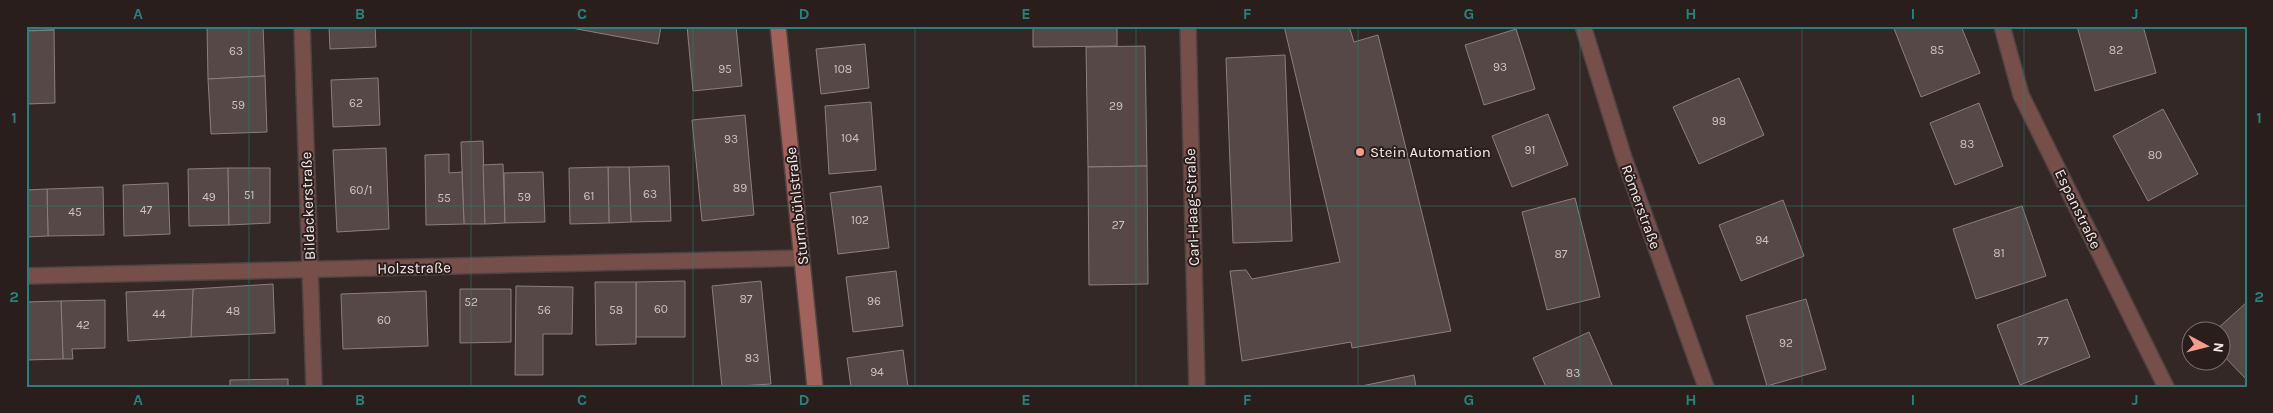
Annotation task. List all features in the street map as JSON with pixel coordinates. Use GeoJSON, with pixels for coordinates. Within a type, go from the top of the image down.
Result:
{"type":"FeatureCollection","features":[{"type":"Feature","properties":{"kind":"main road","name":"Sturmbühlstraße"},"geometry":{"type":"LineString","coordinates":[[778,26],[815,387]]}},
{"type":"Feature","properties":{"kind":"street","name":"Bildackerstraße"},"geometry":{"type":"LineString","coordinates":[[302,26],[314,387]]}},
{"type":"Feature","properties":{"kind":"street","name":"Carl-Haag-Straße"},"geometry":{"type":"LineString","coordinates":[[1188,26],[1197,387]]}},
{"type":"Feature","properties":{"kind":"street","name":"Römerstraße"},"geometry":{"type":"LineString","coordinates":[[1583,26],[1624,158],[1706,387]]}},
{"type":"Feature","properties":{"kind":"street","name":"Espanstraße"},"geometry":{"type":"LineString","coordinates":[[2002,26],[2021,95],[2166,387]]}},
{"type":"Feature","properties":{"kind":"street","name":"Holzstraße"},"geometry":{"type":"LineString","coordinates":[[26,276],[802,258]]}},
{"type":"Feature","properties":{"kind":"building"},"geometry":{"type":"Polygon","coordinates":[[[26,26],[54,26],[54,30],[26,31],[26,26]]]}},
{"type":"Feature","properties":{"kind":"building"},"geometry":{"type":"Polygon","coordinates":[[[207,26],[263,26],[265,76],[208,79],[207,26]]]}},
{"type":"Feature","properties":{"kind":"building"},"geometry":{"type":"Polygon","coordinates":[[[329,26],[375,26],[376,47],[330,49],[329,26]]]}},
{"type":"Feature","properties":{"kind":"building"},"geometry":{"type":"Polygon","coordinates":[[[561,26],[661,26],[658,44],[561,26]]]}},
{"type":"Feature","properties":{"kind":"building"},"geometry":{"type":"Polygon","coordinates":[[[687,26],[736,26],[742,86],[693,91],[687,26]]]}},
{"type":"Feature","properties":{"kind":"building"},"geometry":{"type":"Polygon","coordinates":[[[1033,26],[1117,26],[1117,46],[1033,47],[1033,26]]]}},
{"type":"Feature","properties":{"kind":"building","name":"Stein Automation"},"geometry":{"type":"Polygon","coordinates":[[[1284,26],[1349,26],[1354,42],[1378,35],[1451,331],[1352,348],[1351,342],[1242,361],[1230,271],[1246,270],[1252,279],[1340,262],[1284,26]]]}},
{"type":"Feature","properties":{"kind":"building"},"geometry":{"type":"Polygon","coordinates":[[[1893,26],[1961,26],[1980,73],[1921,97],[1893,26]]]}},
{"type":"Feature","properties":{"kind":"building"},"geometry":{"type":"Polygon","coordinates":[[[2077,26],[2143,26],[2156,73],[2095,91],[2077,26]]]}},
{"type":"Feature","properties":{"kind":"building"},"geometry":{"type":"Polygon","coordinates":[[[1516,29],[1535,89],[1484,105],[1465,45],[1516,29]]]}},
{"type":"Feature","properties":{"kind":"building"},"geometry":{"type":"Polygon","coordinates":[[[54,30],[55,103],[26,104],[26,31],[54,30]]]}},
{"type":"Feature","properties":{"kind":"building"},"geometry":{"type":"Polygon","coordinates":[[[865,44],[869,88],[821,94],[816,49],[865,44]]]}},
{"type":"Feature","properties":{"kind":"building"},"geometry":{"type":"Polygon","coordinates":[[[1145,46],[1147,166],[1088,167],[1086,47],[1145,46]]]}},
{"type":"Feature","properties":{"kind":"building"},"geometry":{"type":"Polygon","coordinates":[[[1285,55],[1292,241],[1233,243],[1226,58],[1285,55]]]}},
{"type":"Feature","properties":{"kind":"building"},"geometry":{"type":"Polygon","coordinates":[[[265,76],[267,132],[211,134],[208,79],[265,76]]]}},
{"type":"Feature","properties":{"kind":"building"},"geometry":{"type":"Polygon","coordinates":[[[378,78],[380,125],[333,127],[331,80],[378,78]]]}},
{"type":"Feature","properties":{"kind":"building"},"geometry":{"type":"Polygon","coordinates":[[[1739,78],[1764,135],[1699,164],[1673,107],[1739,78]]]}},
{"type":"Feature","properties":{"kind":"building"},"geometry":{"type":"Polygon","coordinates":[[[871,102],[876,170],[829,174],[825,106],[871,102]]]}},
{"type":"Feature","properties":{"kind":"building"},"geometry":{"type":"Polygon","coordinates":[[[1979,103],[2003,166],[1955,185],[1930,123],[1979,103]]]}},
{"type":"Feature","properties":{"kind":"building"},"geometry":{"type":"Polygon","coordinates":[[[2163,109],[2198,174],[2148,201],[2113,136],[2163,109]]]}},
{"type":"Feature","properties":{"kind":"building"},"geometry":{"type":"Polygon","coordinates":[[[1548,114],[1568,165],[1512,187],[1492,136],[1548,114]]]}},
{"type":"Feature","properties":{"kind":"building"},"geometry":{"type":"Polygon","coordinates":[[[745,115],[754,215],[702,221],[692,120],[745,115]]]}},
{"type":"Feature","properties":{"kind":"building"},"geometry":{"type":"Polygon","coordinates":[[[483,141],[485,224],[464,224],[461,142],[483,141]]]}},
{"type":"Feature","properties":{"kind":"building"},"geometry":{"type":"Polygon","coordinates":[[[386,148],[389,229],[337,232],[333,150],[386,148]]]}},
{"type":"Feature","properties":{"kind":"building"},"geometry":{"type":"Polygon","coordinates":[[[449,154],[449,173],[462,172],[464,224],[426,225],[425,155],[449,154]]]}},
{"type":"Feature","properties":{"kind":"building"},"geometry":{"type":"Polygon","coordinates":[[[503,164],[505,223],[485,224],[483,165],[503,164]]]}},
{"type":"Feature","properties":{"kind":"building"},"geometry":{"type":"Polygon","coordinates":[[[669,166],[671,221],[631,222],[629,167],[669,166]]]}},
{"type":"Feature","properties":{"kind":"building"},"geometry":{"type":"Polygon","coordinates":[[[1147,166],[1148,284],[1089,285],[1088,167],[1147,166]]]}},
{"type":"Feature","properties":{"kind":"building"},"geometry":{"type":"Polygon","coordinates":[[[608,167],[629,167],[631,222],[609,223],[608,167]]]}},
{"type":"Feature","properties":{"kind":"building"},"geometry":{"type":"Polygon","coordinates":[[[608,167],[609,223],[570,224],[569,168],[608,167]]]}},
{"type":"Feature","properties":{"kind":"building"},"geometry":{"type":"Polygon","coordinates":[[[228,168],[229,225],[189,226],[188,169],[228,168]]]}},
{"type":"Feature","properties":{"kind":"building"},"geometry":{"type":"Polygon","coordinates":[[[228,168],[270,168],[270,223],[229,225],[228,168]]]}},
{"type":"Feature","properties":{"kind":"building"},"geometry":{"type":"Polygon","coordinates":[[[543,172],[545,222],[505,223],[504,173],[543,172]]]}},
{"type":"Feature","properties":{"kind":"building"},"geometry":{"type":"Polygon","coordinates":[[[168,183],[170,234],[124,236],[123,185],[168,183]]]}},
{"type":"Feature","properties":{"kind":"building"},"geometry":{"type":"Polygon","coordinates":[[[881,186],[889,248],[838,254],[830,193],[881,186]]]}},
{"type":"Feature","properties":{"kind":"building"},"geometry":{"type":"Polygon","coordinates":[[[103,187],[104,235],[48,236],[47,189],[103,187]]]}},
{"type":"Feature","properties":{"kind":"building"},"geometry":{"type":"Polygon","coordinates":[[[47,189],[48,236],[26,237],[26,190],[47,189]]]}},
{"type":"Feature","properties":{"kind":"building"},"geometry":{"type":"Polygon","coordinates":[[[1575,198],[1600,297],[1547,310],[1522,212],[1575,198]]]}},
{"type":"Feature","properties":{"kind":"building"},"geometry":{"type":"Polygon","coordinates":[[[1783,200],[1804,256],[1741,281],[1719,225],[1783,200]]]}},
{"type":"Feature","properties":{"kind":"building"},"geometry":{"type":"Polygon","coordinates":[[[2022,206],[2046,276],[1976,299],[1953,229],[2022,206]]]}},
{"type":"Feature","properties":{"kind":"building"},"geometry":{"type":"Polygon","coordinates":[[[896,271],[903,326],[853,332],[846,277],[896,271]]]}},
{"type":"Feature","properties":{"kind":"building"},"geometry":{"type":"Polygon","coordinates":[[[685,281],[685,337],[636,337],[636,282],[685,281]]]}},
{"type":"Feature","properties":{"kind":"building"},"geometry":{"type":"Polygon","coordinates":[[[761,281],[771,384],[722,387],[712,286],[761,281]]]}},
{"type":"Feature","properties":{"kind":"building"},"geometry":{"type":"Polygon","coordinates":[[[595,282],[636,282],[636,344],[596,345],[595,282]]]}},
{"type":"Feature","properties":{"kind":"building"},"geometry":{"type":"Polygon","coordinates":[[[273,284],[275,333],[191,337],[193,289],[273,284]]]}},
{"type":"Feature","properties":{"kind":"building"},"geometry":{"type":"Polygon","coordinates":[[[516,286],[573,287],[572,334],[543,334],[543,375],[515,375],[516,286]]]}},
{"type":"Feature","properties":{"kind":"building"},"geometry":{"type":"Polygon","coordinates":[[[193,289],[191,337],[128,341],[126,292],[193,289]]]}},
{"type":"Feature","properties":{"kind":"building"},"geometry":{"type":"Polygon","coordinates":[[[460,289],[511,289],[511,342],[460,343],[460,289]]]}},
{"type":"Feature","properties":{"kind":"building"},"geometry":{"type":"Polygon","coordinates":[[[426,291],[428,346],[343,349],[341,294],[426,291]]]}},
{"type":"Feature","properties":{"kind":"building"},"geometry":{"type":"Polygon","coordinates":[[[1806,299],[1826,369],[1767,386],[1746,316],[1806,299]]]}},
{"type":"Feature","properties":{"kind":"building"},"geometry":{"type":"Polygon","coordinates":[[[2067,299],[2090,357],[2020,385],[1997,325],[2067,299]]]}},
{"type":"Feature","properties":{"kind":"building"},"geometry":{"type":"Polygon","coordinates":[[[105,300],[105,348],[72,349],[73,359],[63,359],[61,301],[105,300]]]}},
{"type":"Feature","properties":{"kind":"building"},"geometry":{"type":"Polygon","coordinates":[[[61,301],[63,359],[26,360],[26,302],[61,301]]]}},
{"type":"Feature","properties":{"kind":"building"},"geometry":{"type":"Polygon","coordinates":[[[2247,302],[2247,380],[2230,362],[2230,320],[2227,320],[2247,302]]]}},
{"type":"Feature","properties":{"kind":"building"},"geometry":{"type":"Polygon","coordinates":[[[1589,332],[1613,387],[1546,387],[1533,358],[1589,332]]]}},
{"type":"Feature","properties":{"kind":"building"},"geometry":{"type":"Polygon","coordinates":[[[903,350],[908,387],[851,387],[847,358],[903,350]]]}},
{"type":"Feature","properties":{"kind":"building"},"geometry":{"type":"Polygon","coordinates":[[[1414,375],[1416,387],[1357,387],[1414,375]]]}},
{"type":"Feature","properties":{"kind":"building"},"geometry":{"type":"Polygon","coordinates":[[[288,379],[288,387],[230,387],[230,380],[288,379]]]}},
{"type":"Feature","properties":{"kind":"place","name":"Stein Automation"},"geometry":{"type":"Point","coordinates":[1360,152]}}]}
